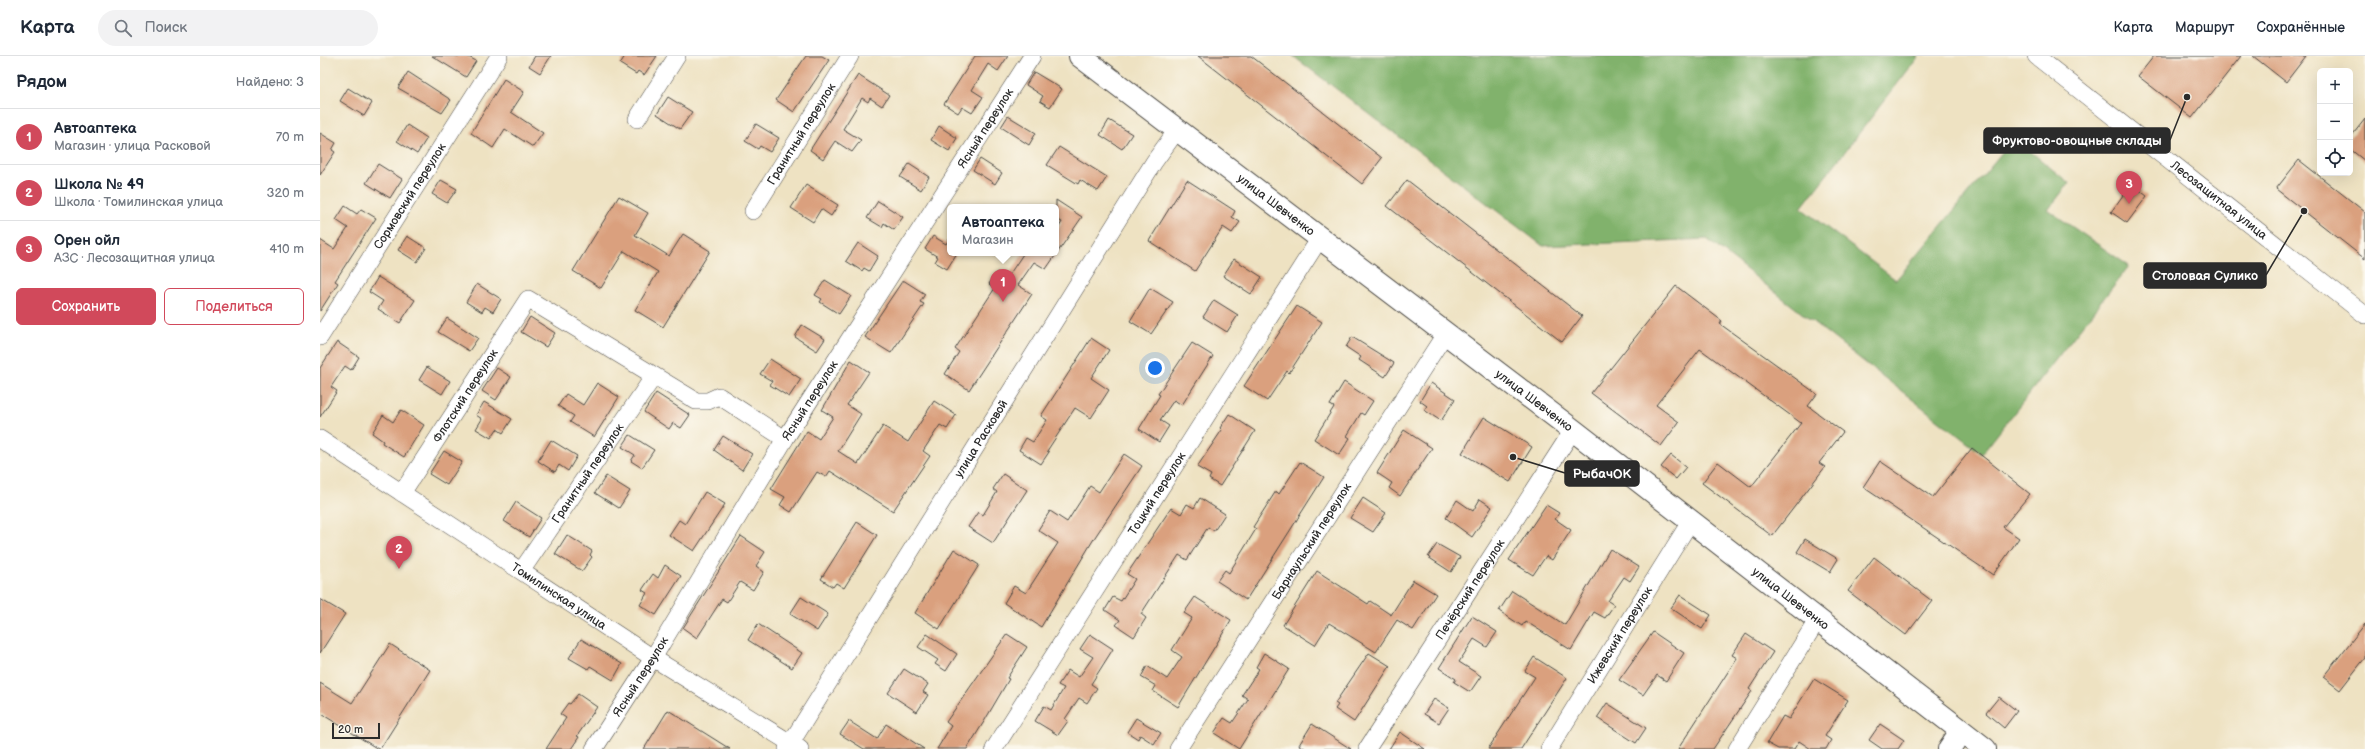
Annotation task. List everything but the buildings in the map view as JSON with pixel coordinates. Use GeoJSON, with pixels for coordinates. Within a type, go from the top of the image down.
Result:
{"type":"FeatureCollection","features":[{"type":"Feature","properties":{"kind":"main road","name":"улица Шевченко"},"geometry":{"type":"LineString","coordinates":[[1080,56],[1573,430],[1985,749]]}},
{"type":"Feature","properties":{"kind":"main road"},"geometry":{"type":"LineString","coordinates":[[1949,749],[1961,731]]}},
{"type":"Feature","properties":{"kind":"street","name":"Сормовский переулок"},"geometry":{"type":"LineString","coordinates":[[320,337],[499,56]]}},
{"type":"Feature","properties":{"kind":"street"},"geometry":{"type":"LineString","coordinates":[[637,119],[677,56]]}},
{"type":"Feature","properties":{"kind":"street","name":"Гранитный переулок"},"geometry":{"type":"LineString","coordinates":[[753,211],[850,56]]}},
{"type":"Feature","properties":{"kind":"street","name":"Ясный переулок"},"geometry":{"type":"LineString","coordinates":[[594,749],[653,658],[785,439],[1032,56]]}},
{"type":"Feature","properties":{"kind":"street","name":"Лесозащитная улица"},"geometry":{"type":"LineString","coordinates":[[2036,56],[2365,315]]}},
{"type":"Feature","properties":{"kind":"street","name":"улица Расковой"},"geometry":{"type":"LineString","coordinates":[[792,747],[1150,169],[1177,130]]}},
{"type":"Feature","properties":{"kind":"street","name":"Тоцкий переулок"},"geometry":{"type":"LineString","coordinates":[[994,749],[1320,238]]}},
{"type":"Feature","properties":{"kind":"street","name":"Флотский переулок"},"geometry":{"type":"LineString","coordinates":[[402,493],[528,299],[654,376]]}},
{"type":"Feature","properties":{"kind":"street","name":"Барнаульский переулок"},"geometry":{"type":"LineString","coordinates":[[1178,749],[1445,334]]}},
{"type":"Feature","properties":{"kind":"street"},"geometry":{"type":"LineString","coordinates":[[654,376],[696,401],[708,401],[719,396],[785,439]]}},
{"type":"Feature","properties":{"kind":"street","name":"Гранитный переулок"},"geometry":{"type":"LineString","coordinates":[[522,570],[654,376]]}},
{"type":"Feature","properties":{"kind":"street","name":"Печёрский переулок"},"geometry":{"type":"LineString","coordinates":[[1367,749],[1573,430]]}},
{"type":"Feature","properties":{"kind":"street","name":"Томилинская улица"},"geometry":{"type":"LineString","coordinates":[[320,439],[522,570],[653,658],[792,747]]}},
{"type":"Feature","properties":{"kind":"street","name":"Ижевский переулок"},"geometry":{"type":"LineString","coordinates":[[1548,749],[1690,522]]}},
{"type":"Feature","properties":{"kind":"street"},"geometry":{"type":"LineString","coordinates":[[1737,749],[1818,619]]}},
{"type":"Feature","properties":{"kind":"green space"},"geometry":{"type":"Polygon","coordinates":[[[1293,56],[1919,56],[1801,208],[1896,280],[2014,138],[2069,183],[2048,210],[2129,266],[1982,454],[1707,239],[1543,246],[1293,56]]]}},
{"type":"Feature","properties":{"kind":"place","name":"Фруктово-овощные склады"},"geometry":{"type":"Point","coordinates":[2187,97]}},
{"type":"Feature","properties":{"kind":"place","name":"Орен ойл"},"geometry":{"type":"Point","coordinates":[2129,204]}},
{"type":"Feature","properties":{"kind":"place","name":"Столовая Сулико"},"geometry":{"type":"Point","coordinates":[2304,211]}},
{"type":"Feature","properties":{"kind":"place","name":"Автоаптека"},"geometry":{"type":"Point","coordinates":[1003,302]}},
{"type":"Feature","properties":{"kind":"place","name":"РыбачОК"},"geometry":{"type":"Point","coordinates":[1513,457]}},
{"type":"Feature","properties":{"kind":"place","name":"Школа № 49"},"geometry":{"type":"Point","coordinates":[399,569]}}]}
